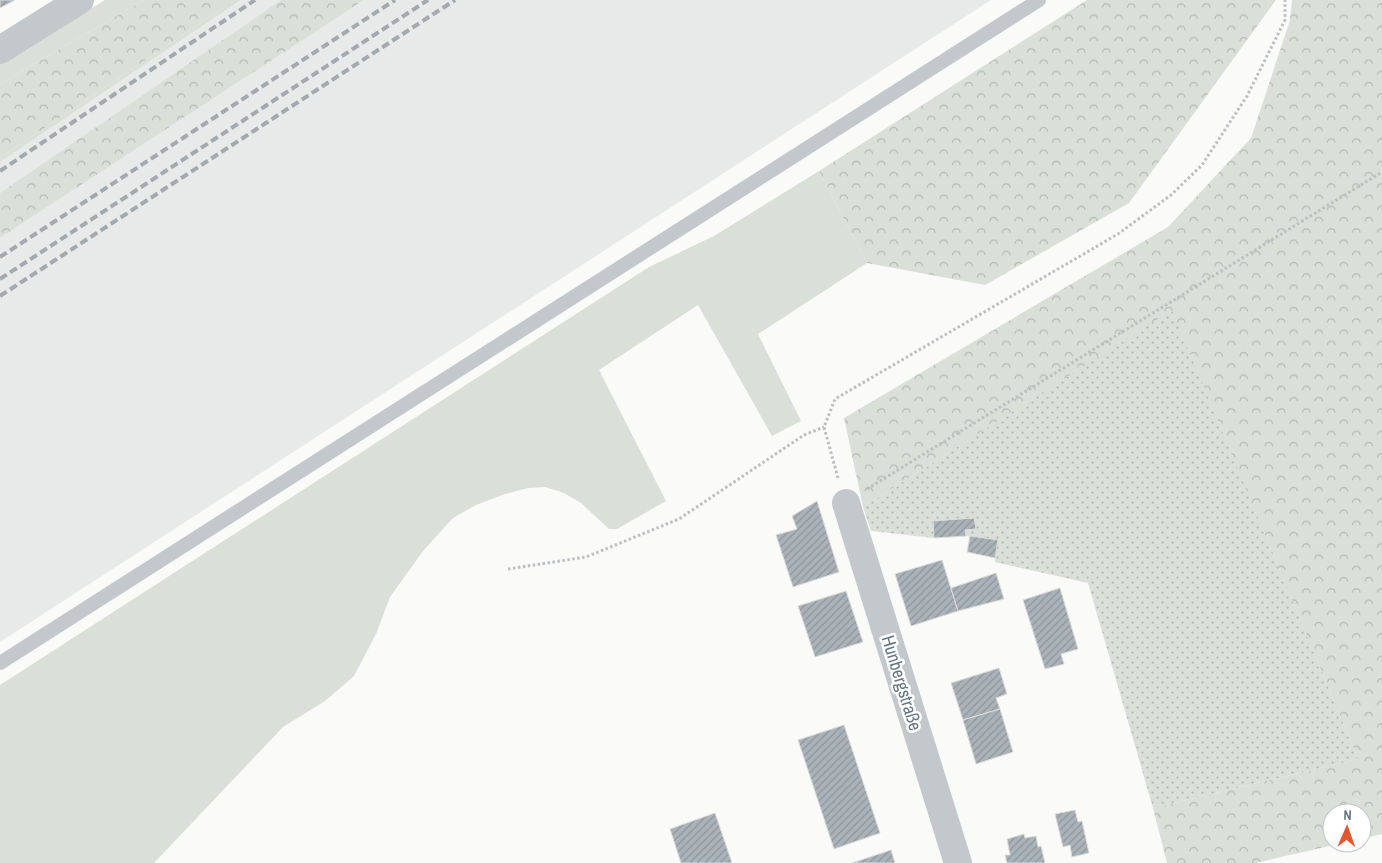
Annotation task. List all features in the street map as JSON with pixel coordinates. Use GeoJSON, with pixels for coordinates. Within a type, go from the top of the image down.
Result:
{"type":"FeatureCollection","features":[{"type":"Feature","properties":{"kind":"street"},"geometry":{"type":"LineString","coordinates":[[0,50],[80,0]]}},
{"type":"Feature","properties":{"kind":"street","name":"Hunbergstraße"},"geometry":{"type":"LineString","coordinates":[[846,503],[958,863]]}},
{"type":"Feature","properties":{"kind":"lane"},"geometry":{"type":"LineString","coordinates":[[0,663],[1039,0]]}},
{"type":"Feature","properties":{"kind":"path"},"geometry":{"type":"LineString","coordinates":[[1285,0],[1285,20],[1247,96],[1202,165],[1172,196],[1118,234],[835,399],[824,427],[846,503],[1382,172]]}},
{"type":"Feature","properties":{"kind":"path"},"geometry":{"type":"LineString","coordinates":[[508,569],[586,557],[679,519],[804,435],[824,427]]}},
{"type":"Feature","properties":{"kind":"shaded area"},"geometry":{"type":"Polygon","coordinates":[[[241,0],[281,0],[0,193],[0,162],[241,0]]]}},
{"type":"Feature","properties":{"kind":"shaded area"},"geometry":{"type":"Polygon","coordinates":[[[364,0],[991,0],[0,642],[0,238],[364,0]]]}},
{"type":"Feature","properties":{"kind":"green space"},"geometry":{"type":"Polygon","coordinates":[[[105,0],[144,0],[0,84],[0,64],[105,0]]]}},
{"type":"Feature","properties":{"kind":"green space"},"geometry":{"type":"Polygon","coordinates":[[[144,0],[235,0],[0,158],[0,84],[144,0]]]}},
{"type":"Feature","properties":{"kind":"green space"},"geometry":{"type":"Polygon","coordinates":[[[235,0],[241,0],[0,162],[0,158],[235,0]]]}},
{"type":"Feature","properties":{"kind":"green space"},"geometry":{"type":"Polygon","coordinates":[[[281,0],[364,0],[0,238],[0,193],[281,0]]]}},
{"type":"Feature","properties":{"kind":"green space"},"geometry":{"type":"Polygon","coordinates":[[[1087,0],[1276,0],[1129,203],[985,285],[867,263],[819,171],[1087,0]]]}},
{"type":"Feature","properties":{"kind":"green space"},"geometry":{"type":"Polygon","coordinates":[[[1292,0],[1382,0],[1382,834],[1372,836],[1372,803],[1322,803],[1322,848],[1255,863],[1167,863],[1153,808],[1358,759],[1172,311],[863,507],[844,418],[1168,227],[1251,138],[1290,20],[1292,0]]]}},
{"type":"Feature","properties":{"kind":"green space"},"geometry":{"type":"Polygon","coordinates":[[[819,171],[867,263],[758,334],[801,421],[772,436],[698,305],[599,370],[666,501],[617,529],[609,529],[581,503],[564,493],[545,487],[528,488],[505,494],[476,505],[453,518],[423,551],[390,597],[376,634],[354,676],[325,701],[283,727],[154,863],[0,863],[0,685],[649,267],[714,236],[819,171]]]}},
{"type":"Feature","properties":{"kind":"green space"},"geometry":{"type":"Polygon","coordinates":[[[1172,310],[1358,759],[1153,808],[1088,583],[995,562],[997,540],[966,536],[965,530],[976,529],[974,518],[933,521],[934,538],[871,531],[863,507],[1172,310]]]}},
{"type":"Feature","properties":{"kind":"building"},"geometry":{"type":"Polygon","coordinates":[[[0,0],[15,0],[0,8],[0,0]]]}},
{"type":"Feature","properties":{"kind":"building"},"geometry":{"type":"Polygon","coordinates":[[[817,501],[839,572],[793,587],[776,535],[797,529],[792,516],[817,501]]]}},
{"type":"Feature","properties":{"kind":"building"},"geometry":{"type":"Polygon","coordinates":[[[974,518],[976,529],[965,530],[966,536],[934,538],[933,521],[974,518]]]}},
{"type":"Feature","properties":{"kind":"building"},"geometry":{"type":"Polygon","coordinates":[[[970,536],[998,540],[995,558],[967,552],[970,536]]]}},
{"type":"Feature","properties":{"kind":"building"},"geometry":{"type":"Polygon","coordinates":[[[942,560],[958,611],[911,626],[895,574],[942,560]]]}},
{"type":"Feature","properties":{"kind":"building"},"geometry":{"type":"Polygon","coordinates":[[[996,573],[1004,599],[958,611],[951,588],[996,573]]]}},
{"type":"Feature","properties":{"kind":"building"},"geometry":{"type":"Polygon","coordinates":[[[1060,588],[1078,649],[1061,654],[1064,664],[1045,669],[1023,600],[1060,588]]]}},
{"type":"Feature","properties":{"kind":"building"},"geometry":{"type":"Polygon","coordinates":[[[846,591],[863,642],[815,657],[798,606],[846,591]]]}},
{"type":"Feature","properties":{"kind":"building"},"geometry":{"type":"Polygon","coordinates":[[[999,668],[1007,694],[996,698],[1000,709],[963,720],[951,683],[999,668]]]}},
{"type":"Feature","properties":{"kind":"building"},"geometry":{"type":"Polygon","coordinates":[[[1000,709],[1013,752],[976,764],[963,720],[1000,709]]]}},
{"type":"Feature","properties":{"kind":"building"},"geometry":{"type":"Polygon","coordinates":[[[844,725],[880,833],[834,849],[798,740],[844,725]]]}},
{"type":"Feature","properties":{"kind":"building"},"geometry":{"type":"Polygon","coordinates":[[[1075,810],[1078,822],[1082,821],[1089,853],[1072,857],[1070,845],[1063,847],[1055,814],[1075,810]]]}},
{"type":"Feature","properties":{"kind":"building"},"geometry":{"type":"Polygon","coordinates":[[[715,813],[732,863],[681,863],[670,829],[715,813]]]}},
{"type":"Feature","properties":{"kind":"building"},"geometry":{"type":"Polygon","coordinates":[[[1024,834],[1025,838],[1036,836],[1038,847],[1041,846],[1045,863],[1007,863],[1005,855],[1010,855],[1007,839],[1024,834]]]}},
{"type":"Feature","properties":{"kind":"building"},"geometry":{"type":"Polygon","coordinates":[[[891,850],[895,863],[852,863],[891,850]]]}},
{"type":"Feature","properties":{"kind":"railway"},"geometry":{"type":"LineString","coordinates":[[0,171],[255,0]]}},
{"type":"Feature","properties":{"kind":"railway"},"geometry":{"type":"LineString","coordinates":[[0,257],[395,0]]}},
{"type":"Feature","properties":{"kind":"railway"},"geometry":{"type":"LineString","coordinates":[[0,279],[428,0]]}},
{"type":"Feature","properties":{"kind":"railway"},"geometry":{"type":"LineString","coordinates":[[0,296],[455,0]]}}]}
